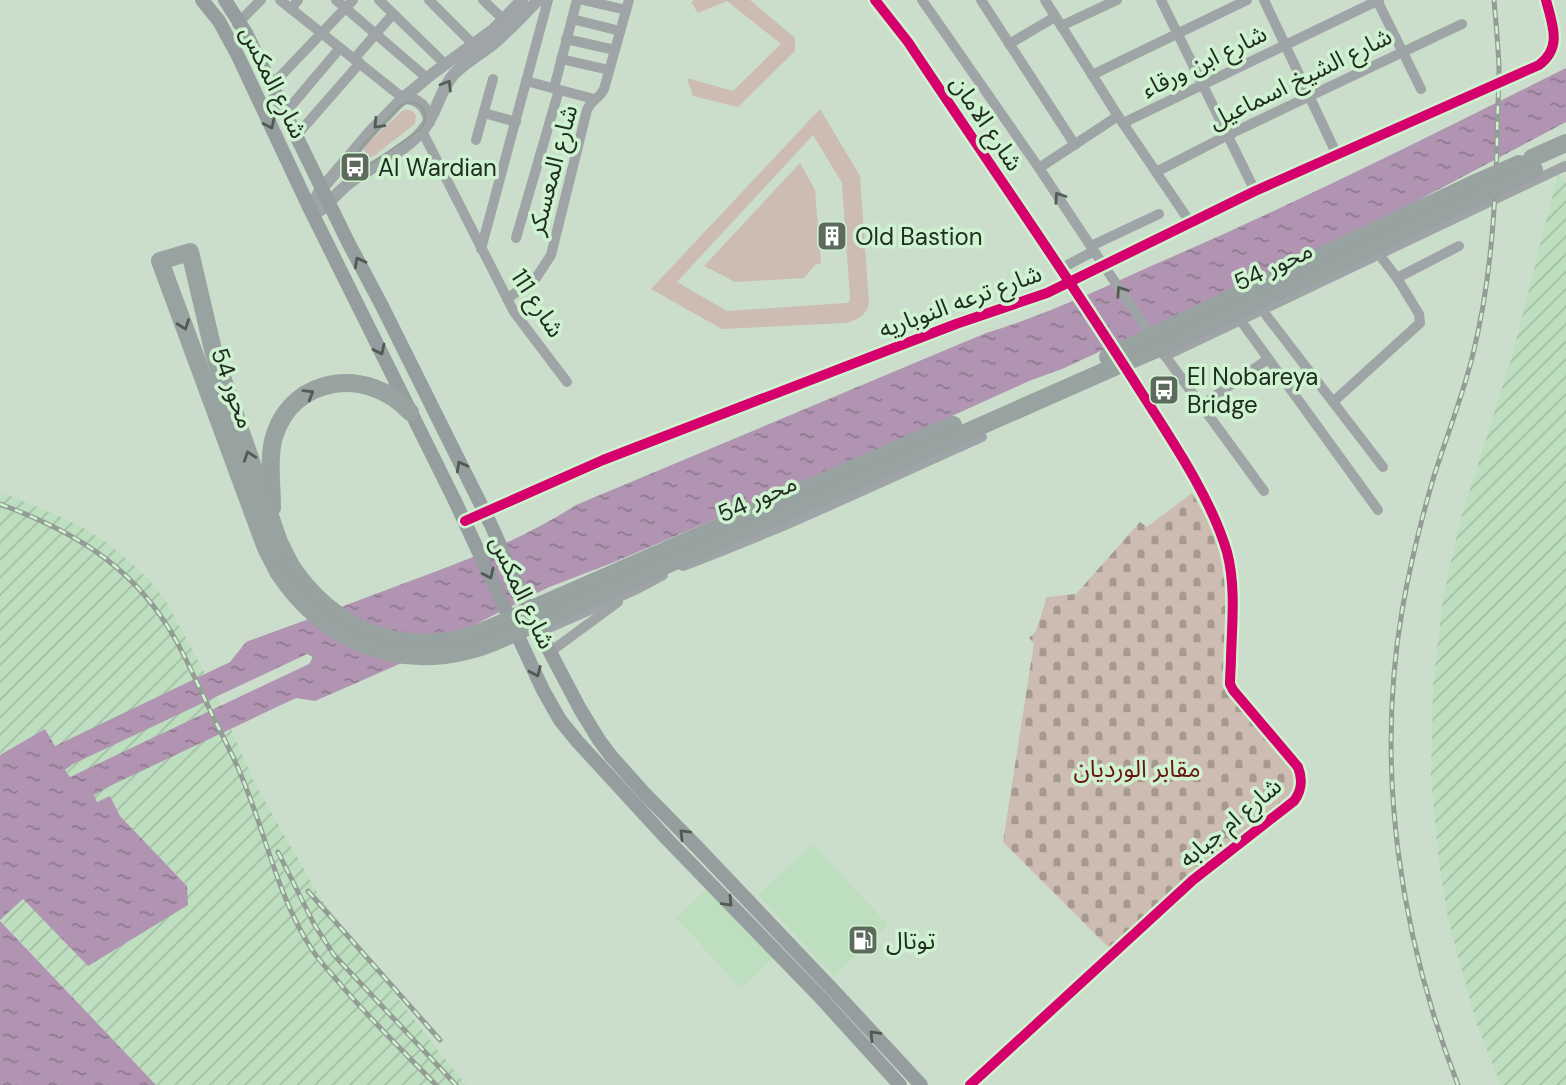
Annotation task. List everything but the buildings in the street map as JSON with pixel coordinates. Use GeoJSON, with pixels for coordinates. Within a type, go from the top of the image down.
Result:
{"type":"FeatureCollection","features":[{"type":"Feature","properties":{"kind":"highway","name":"محور 54"},"geometry":{"type":"LineString","coordinates":[[285,569],[279,542],[214,354],[190,252],[160,261],[267,548],[285,569],[349,623],[396,640],[424,642],[462,638],[538,614],[1110,356],[1159,340],[1533,164],[1566,143]]}},
{"type":"Feature","properties":{"kind":"highway","name":"محور 54"},"geometry":{"type":"LineString","coordinates":[[1533,164],[1566,163]]}},
{"type":"Feature","properties":{"kind":"highway"},"geometry":{"type":"LineString","coordinates":[[272,522],[272,446],[285,414],[302,397],[322,387],[345,382],[356,383],[388,393],[410,412]]}},
{"type":"Feature","properties":{"kind":"main road","name":"شارع المكس"},"geometry":{"type":"LineString","coordinates":[[202,0],[238,55],[313,214],[465,521],[543,690],[560,720],[900,1085]]}},
{"type":"Feature","properties":{"kind":"main road","name":"شارع المكس"},"geometry":{"type":"LineString","coordinates":[[225,0],[272,85],[348,242],[538,614],[550,652],[579,709],[611,756],[644,793],[921,1085]]}},
{"type":"Feature","properties":{"kind":"main road"},"geometry":{"type":"LineString","coordinates":[[362,314],[382,304]]}},
{"type":"Feature","properties":{"kind":"main road"},"geometry":{"type":"LineString","coordinates":[[698,871],[709,859]]}},
{"type":"Feature","properties":{"kind":"street"},"geometry":{"type":"LineString","coordinates":[[224,31],[239,22],[261,0]]}},
{"type":"Feature","properties":{"kind":"street"},"geometry":{"type":"LineString","coordinates":[[280,0],[403,98],[411,98],[421,104],[428,114],[425,127]]}},
{"type":"Feature","properties":{"kind":"street"},"geometry":{"type":"LineString","coordinates":[[291,9],[299,0]]}},
{"type":"Feature","properties":{"kind":"street"},"geometry":{"type":"LineString","coordinates":[[336,0],[349,4],[376,34],[427,78]]}},
{"type":"Feature","properties":{"kind":"street"},"geometry":{"type":"LineString","coordinates":[[379,0],[445,64]]}},
{"type":"Feature","properties":{"kind":"street"},"geometry":{"type":"LineString","coordinates":[[429,0],[473,44]]}},
{"type":"Feature","properties":{"kind":"street"},"geometry":{"type":"LineString","coordinates":[[483,0],[504,20]]}},
{"type":"Feature","properties":{"kind":"street"},"geometry":{"type":"LineString","coordinates":[[519,1],[504,20],[403,98],[370,132],[322,188],[314,202],[313,214],[322,210],[347,185],[408,144],[425,127],[450,78],[503,35],[538,0]]}},
{"type":"Feature","properties":{"kind":"street"},"geometry":{"type":"LineString","coordinates":[[481,249],[548,0]]}},
{"type":"Feature","properties":{"kind":"street"},"geometry":{"type":"LineString","coordinates":[[516,238],[577,0]]}},
{"type":"Feature","properties":{"kind":"street"},"geometry":{"type":"LineString","coordinates":[[583,0],[628,5]]}},
{"type":"Feature","properties":{"kind":"street","name":"شارع الامان"},"geometry":{"type":"LineString","coordinates":[[875,0],[908,42],[1061,270],[1110,356]]}},
{"type":"Feature","properties":{"kind":"street","name":"شارع الامان"},"geometry":{"type":"LineString","coordinates":[[922,0],[1094,251],[1264,491]]}},
{"type":"Feature","properties":{"kind":"street"},"geometry":{"type":"LineString","coordinates":[[981,0],[1075,145]]}},
{"type":"Feature","properties":{"kind":"street"},"geometry":{"type":"LineString","coordinates":[[1045,0],[1190,222]]}},
{"type":"Feature","properties":{"kind":"street"},"geometry":{"type":"LineString","coordinates":[[1009,44],[1058,21],[1117,0]]}},
{"type":"Feature","properties":{"kind":"street"},"geometry":{"type":"LineString","coordinates":[[1161,0],[1255,191]]}},
{"type":"Feature","properties":{"kind":"street"},"geometry":{"type":"LineString","coordinates":[[1092,75],[1247,0]]}},
{"type":"Feature","properties":{"kind":"street"},"geometry":{"type":"LineString","coordinates":[[1264,0],[1337,155]]}},
{"type":"Feature","properties":{"kind":"street"},"geometry":{"type":"LineString","coordinates":[[1378,0],[1421,89]]}},
{"type":"Feature","properties":{"kind":"street","name":"شارع ابن ورقاء"},"geometry":{"type":"LineString","coordinates":[[1039,168],[1121,120],[1378,0]]}},
{"type":"Feature","properties":{"kind":"street","name":"شارع ترعه النوباريه"},"geometry":{"type":"LineString","coordinates":[[465,521],[603,460],[956,324],[1047,293],[1255,191],[1539,65],[1551,52],[1554,41],[1546,0]]}},
{"type":"Feature","properties":{"kind":"street"},"geometry":{"type":"LineString","coordinates":[[272,85],[349,4]]}},
{"type":"Feature","properties":{"kind":"street","name":"شارع المعسكر"},"geometry":{"type":"LineString","coordinates":[[507,299],[536,278],[551,255],[589,103],[602,93],[628,5]]}},
{"type":"Feature","properties":{"kind":"street"},"geometry":{"type":"LineString","coordinates":[[296,136],[393,13]]}},
{"type":"Feature","properties":{"kind":"street"},"geometry":{"type":"LineString","coordinates":[[572,19],[620,31]]}},
{"type":"Feature","properties":{"kind":"street","name":"شارع الشيخ اسماعيل"},"geometry":{"type":"LineString","coordinates":[[1156,172],[1462,24]]}},
{"type":"Feature","properties":{"kind":"street"},"geometry":{"type":"LineString","coordinates":[[566,39],[615,50]]}},
{"type":"Feature","properties":{"kind":"street"},"geometry":{"type":"LineString","coordinates":[[285,113],[340,48]]}},
{"type":"Feature","properties":{"kind":"street"},"geometry":{"type":"LineString","coordinates":[[561,59],[609,70]]}},
{"type":"Feature","properties":{"kind":"street"},"geometry":{"type":"LineString","coordinates":[[476,140],[493,79]]}},
{"type":"Feature","properties":{"kind":"street"},"geometry":{"type":"LineString","coordinates":[[527,81],[594,99]]}},
{"type":"Feature","properties":{"kind":"street"},"geometry":{"type":"LineString","coordinates":[[484,113],[516,122]]}},
{"type":"Feature","properties":{"kind":"street","name":"شارع 111"},"geometry":{"type":"LineString","coordinates":[[425,127],[507,299],[530,335],[567,382]]}},
{"type":"Feature","properties":{"kind":"street"},"geometry":{"type":"LineString","coordinates":[[1159,340],[1241,321],[1566,163]]}},
{"type":"Feature","properties":{"kind":"street"},"geometry":{"type":"LineString","coordinates":[[1061,270],[1159,214]]}},
{"type":"Feature","properties":{"kind":"street"},"geometry":{"type":"LineString","coordinates":[[1397,278],[1460,246]]}},
{"type":"Feature","properties":{"kind":"street"},"geometry":{"type":"LineString","coordinates":[[1333,402],[1420,323],[1419,314],[1378,253]]}},
{"type":"Feature","properties":{"kind":"street"},"geometry":{"type":"LineString","coordinates":[[1263,310],[1383,467]]}},
{"type":"Feature","properties":{"kind":"street"},"geometry":{"type":"LineString","coordinates":[[1241,321],[1378,510]]}},
{"type":"Feature","properties":{"kind":"street","name":"شارع ام جبابه"},"geometry":{"type":"LineString","coordinates":[[970,1085],[1193,880],[1294,801],[1302,785],[1298,767],[1230,684],[1232,579],[1219,530],[1174,445],[1110,356]]}},
{"type":"Feature","properties":{"kind":"street"},"geometry":{"type":"LineString","coordinates":[[1202,405],[1268,359]]}},
{"type":"Feature","properties":{"kind":"street"},"geometry":{"type":"LineString","coordinates":[[550,652],[635,590],[670,571],[726,550],[982,437]]}},
{"type":"Feature","properties":{"kind":"street"},"geometry":{"type":"LineString","coordinates":[[538,614],[635,590]]}},
{"type":"Feature","properties":{"kind":"shaded area"},"geometry":{"type":"Polygon","coordinates":[[[1558,174],[1566,183],[1566,1085],[1501,1085],[1476,1022],[1448,919],[1439,862],[1431,777],[1433,686],[1443,598],[1459,525],[1513,353],[1558,174]]]}},
{"type":"Feature","properties":{"kind":"shaded area"},"geometry":{"type":"Polygon","coordinates":[[[0,492],[57,515],[106,542],[148,579],[166,601],[214,690],[255,784],[321,899],[466,1085],[156,1085],[0,920],[23,899],[187,885],[119,816],[110,797],[97,802],[93,795],[70,777],[65,769],[62,743],[54,746],[45,729],[0,755],[0,492]]]}},
{"type":"Feature","properties":{"kind":"shaded area"},"geometry":{"type":"Polygon","coordinates":[[[813,844],[888,925],[834,976],[758,895],[813,844]]]}},
{"type":"Feature","properties":{"kind":"shaded area"},"geometry":{"type":"Polygon","coordinates":[[[709,887],[774,957],[741,988],[676,918],[709,887]]]}},
{"type":"Feature","properties":{"kind":"green space"},"geometry":{"type":"Polygon","coordinates":[[[750,0],[795,38],[795,51],[738,107],[693,96],[687,78],[733,91],[781,44],[727,1],[698,13],[691,2],[750,0]]]}},
{"type":"Feature","properties":{"kind":"green space"},"geometry":{"type":"Polygon","coordinates":[[[407,109],[416,115],[415,124],[375,155],[367,156],[365,146],[407,109]]]}},
{"type":"Feature","properties":{"kind":"green space"},"geometry":{"type":"Polygon","coordinates":[[[820,109],[860,176],[869,303],[864,314],[846,323],[722,329],[651,289],[820,109]],[[813,135],[677,282],[727,311],[849,302],[842,183],[813,135]]]}},
{"type":"Feature","properties":{"kind":"green space"},"geometry":{"type":"Polygon","coordinates":[[[800,163],[815,190],[821,264],[816,264],[804,278],[735,282],[704,266],[800,163]]]}},
{"type":"Feature","properties":{"kind":"green space","name":"مقابر الورديان"},"geometry":{"type":"Polygon","coordinates":[[[1192,493],[1215,537],[1225,568],[1229,618],[1225,684],[1294,773],[1296,786],[1289,797],[1110,949],[1003,842],[1034,643],[1029,638],[1036,631],[1047,597],[1076,594],[1140,522],[1147,527],[1192,493]]]}},
{"type":"Feature","properties":{"kind":"water"},"geometry":{"type":"Polygon","coordinates":[[[1566,68],[1566,122],[1360,231],[1062,369],[1029,381],[739,509],[547,588],[429,651],[315,701],[296,698],[94,795],[97,802],[110,796],[120,816],[187,886],[188,905],[88,966],[23,899],[0,920],[0,755],[45,729],[55,746],[230,662],[246,642],[469,559],[513,540],[576,505],[986,333],[1073,301],[1261,217],[1566,68]],[[307,654],[65,770],[70,777],[309,664],[313,657],[307,654]]]}},
{"type":"Feature","properties":{"kind":"water"},"geometry":{"type":"Polygon","coordinates":[[[0,921],[156,1085],[0,1085],[0,921]]]}},
{"type":"Feature","properties":{"kind":"tram line"},"geometry":{"type":"LineString","coordinates":[[409,102],[424,111],[425,119],[421,129],[372,163],[355,167],[361,147],[400,106],[409,102]]}},
{"type":"Feature","properties":{"kind":"railway"},"geometry":{"type":"LineString","coordinates":[[1458,1085],[1421,970],[1408,911],[1398,851],[1391,731],[1394,671],[1409,577],[1434,476],[1469,369],[1488,276],[1495,197],[1499,76],[1494,0]]}},
{"type":"Feature","properties":{"kind":"railway"},"geometry":{"type":"LineString","coordinates":[[0,504],[50,525],[95,551],[115,566],[152,604],[179,646],[235,762],[281,887],[311,948],[364,1011],[436,1085]]}},
{"type":"Feature","properties":{"kind":"railway"},"geometry":{"type":"LineString","coordinates":[[278,852],[314,924],[334,955],[456,1085]]}},
{"type":"Feature","properties":{"kind":"railway"},"geometry":{"type":"LineString","coordinates":[[308,891],[440,1040]]}},
{"type":"Feature","properties":{"kind":"cycle path"},"geometry":{"type":"LineString","coordinates":[[875,0],[908,42],[1078,295],[1199,486],[1219,530],[1230,565],[1233,604],[1230,684],[1298,767],[1301,781],[1294,801],[1193,880],[970,1085]]}},
{"type":"Feature","properties":{"kind":"cycle path"},"geometry":{"type":"LineString","coordinates":[[465,521],[603,460],[956,324],[1047,293],[1255,191],[1539,65],[1551,51],[1554,35],[1546,0]]}},
{"type":"Feature","properties":{"kind":"place","name":"Al Wardian"},"geometry":{"type":"Point","coordinates":[355,167]}},
{"type":"Feature","properties":{"kind":"place","name":"Old Bastion"},"geometry":{"type":"Point","coordinates":[832,236]}},
{"type":"Feature","properties":{"kind":"place","name":"El Nobareya Bridge"},"geometry":{"type":"Point","coordinates":[1164,390]}},
{"type":"Feature","properties":{"kind":"place","name":"توتال"},"geometry":{"type":"Point","coordinates":[863,940]}}]}
